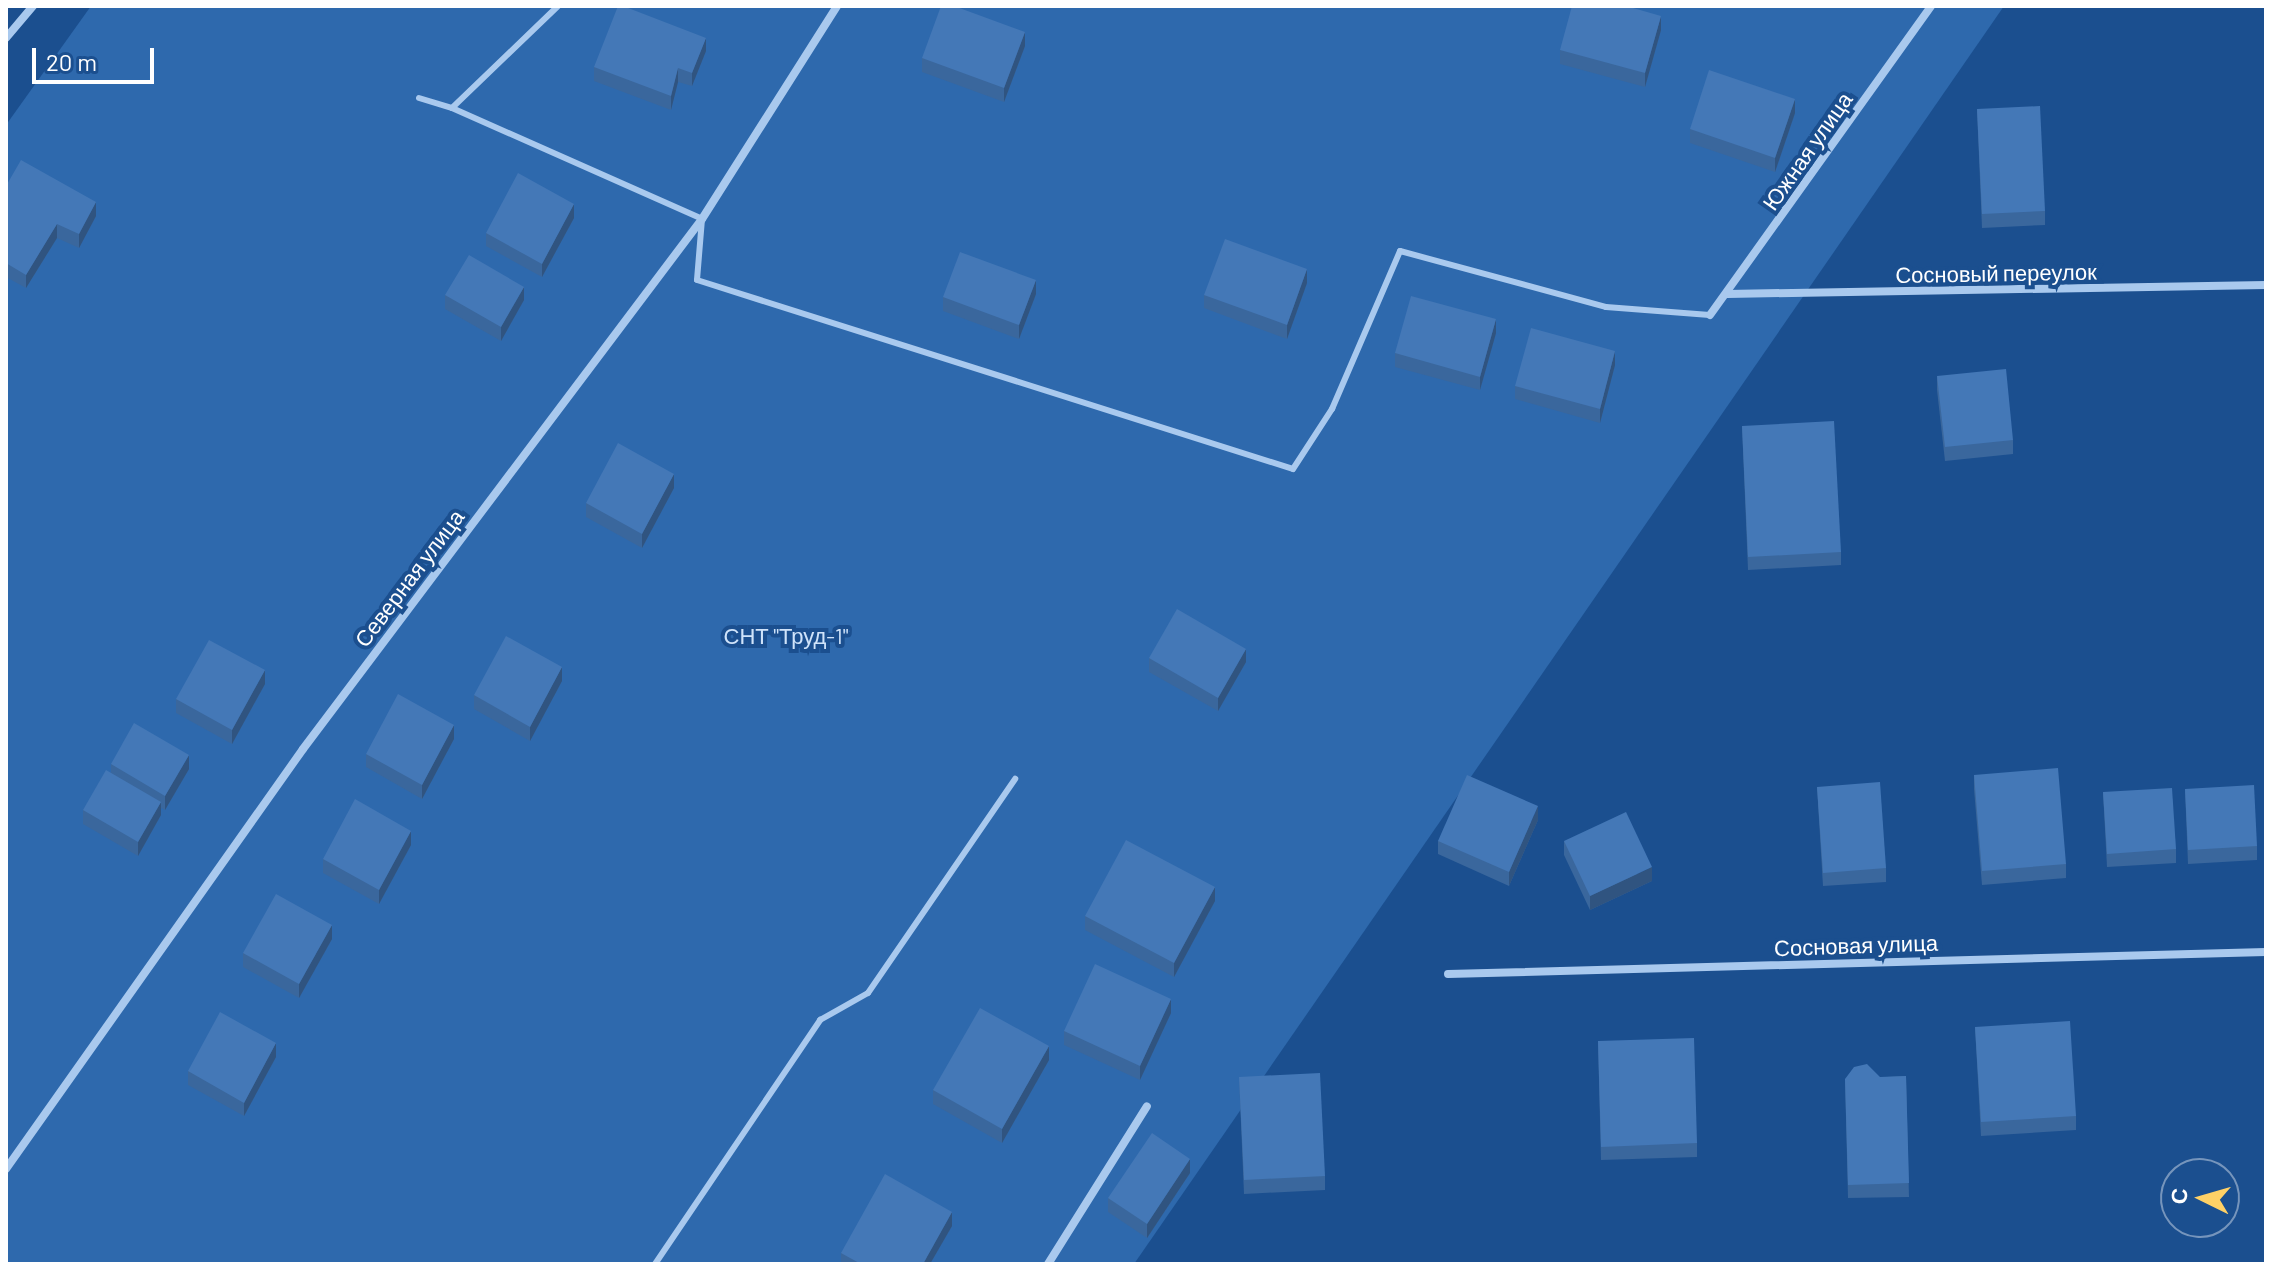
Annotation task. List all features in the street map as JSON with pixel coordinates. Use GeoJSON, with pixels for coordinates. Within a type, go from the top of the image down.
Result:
{"type":"FeatureCollection","features":[{"type":"Feature","properties":{"kind":"street"},"geometry":{"type":"LineString","coordinates":[[6,38],[33,6]]}},
{"type":"Feature","properties":{"kind":"street","name":"Северная улица"},"geometry":{"type":"LineString","coordinates":[[6,1169],[303,749],[702,219],[837,6]]}},
{"type":"Feature","properties":{"kind":"street","name":"Южная улица"},"geometry":{"type":"LineString","coordinates":[[1710,315],[1931,6]]}},
{"type":"Feature","properties":{"kind":"street","name":"Сосновый переулок"},"geometry":{"type":"LineString","coordinates":[[1727,294],[2266,285]]}},
{"type":"Feature","properties":{"kind":"street","name":"Сосновая улица"},"geometry":{"type":"LineString","coordinates":[[1448,974],[2266,952]]}},
{"type":"Feature","properties":{"kind":"street"},"geometry":{"type":"LineString","coordinates":[[1048,1264],[1147,1106]]}},
{"type":"Feature","properties":{"kind":"lane"},"geometry":{"type":"LineString","coordinates":[[452,108],[558,6]]}},
{"type":"Feature","properties":{"kind":"lane"},"geometry":{"type":"LineString","coordinates":[[419,98],[452,108],[702,219],[697,280],[1293,469],[1332,409],[1400,251],[1606,307],[1710,315]]}},
{"type":"Feature","properties":{"kind":"lane"},"geometry":{"type":"LineString","coordinates":[[655,1264],[820,1020],[868,993],[1015,779]]}},
{"type":"Feature","properties":{"kind":"green space","name":"СНТ \"Труд-1\""},"geometry":{"type":"Polygon","coordinates":[[[91,6],[2004,6],[1134,1264],[6,1264],[6,125],[91,6]]]}},
{"type":"Feature","properties":{"kind":"building"},"geometry":{"type":"Polygon","coordinates":[[[618,6],[706,38],[692,73],[678,68],[671,96],[594,67],[618,6]]]}},
{"type":"Feature","properties":{"kind":"building"},"geometry":{"type":"Polygon","coordinates":[[[941,6],[954,6],[1025,32],[1004,88],[922,58],[941,6]]]}},
{"type":"Feature","properties":{"kind":"building"},"geometry":{"type":"Polygon","coordinates":[[[1572,6],[1626,6],[1661,16],[1645,73],[1560,50],[1572,6]]]}},
{"type":"Feature","properties":{"kind":"building"},"geometry":{"type":"Polygon","coordinates":[[[1709,70],[1795,99],[1775,158],[1690,129],[1709,70]]]}},
{"type":"Feature","properties":{"kind":"building"},"geometry":{"type":"Polygon","coordinates":[[[2040,106],[2045,211],[1982,214],[1977,109],[2040,106]]]}},
{"type":"Feature","properties":{"kind":"building"},"geometry":{"type":"Polygon","coordinates":[[[21,160],[96,202],[79,234],[57,224],[26,275],[6,263],[6,186],[21,160]]]}},
{"type":"Feature","properties":{"kind":"building"},"geometry":{"type":"Polygon","coordinates":[[[518,173],[574,204],[542,264],[486,233],[518,173]]]}},
{"type":"Feature","properties":{"kind":"building"},"geometry":{"type":"Polygon","coordinates":[[[1225,239],[1307,269],[1287,325],[1204,295],[1225,239]]]}},
{"type":"Feature","properties":{"kind":"building"},"geometry":{"type":"Polygon","coordinates":[[[960,252],[1036,280],[1019,325],[943,297],[960,252]]]}},
{"type":"Feature","properties":{"kind":"building"},"geometry":{"type":"Polygon","coordinates":[[[469,255],[524,287],[501,327],[445,295],[469,255]]]}},
{"type":"Feature","properties":{"kind":"building"},"geometry":{"type":"Polygon","coordinates":[[[1411,296],[1496,319],[1480,377],[1395,353],[1411,296]]]}},
{"type":"Feature","properties":{"kind":"building"},"geometry":{"type":"Polygon","coordinates":[[[1531,328],[1615,351],[1600,409],[1515,386],[1531,328]]]}},
{"type":"Feature","properties":{"kind":"building"},"geometry":{"type":"Polygon","coordinates":[[[2006,369],[2013,440],[1945,447],[1937,376],[2006,369]]]}},
{"type":"Feature","properties":{"kind":"building"},"geometry":{"type":"Polygon","coordinates":[[[1834,421],[1841,552],[1748,557],[1742,426],[1834,421]]]}},
{"type":"Feature","properties":{"kind":"building"},"geometry":{"type":"Polygon","coordinates":[[[618,443],[674,474],[642,534],[586,503],[618,443]]]}},
{"type":"Feature","properties":{"kind":"building"},"geometry":{"type":"Polygon","coordinates":[[[1177,609],[1246,649],[1218,698],[1149,658],[1177,609]]]}},
{"type":"Feature","properties":{"kind":"building"},"geometry":{"type":"Polygon","coordinates":[[[506,636],[562,667],[530,727],[474,695],[506,636]]]}},
{"type":"Feature","properties":{"kind":"building"},"geometry":{"type":"Polygon","coordinates":[[[209,640],[265,670],[232,730],[176,699],[209,640]]]}},
{"type":"Feature","properties":{"kind":"building"},"geometry":{"type":"Polygon","coordinates":[[[398,694],[454,725],[422,785],[366,754],[398,694]]]}},
{"type":"Feature","properties":{"kind":"building"},"geometry":{"type":"Polygon","coordinates":[[[134,723],[189,755],[165,796],[111,764],[134,723]]]}},
{"type":"Feature","properties":{"kind":"building"},"geometry":{"type":"Polygon","coordinates":[[[2058,768],[2066,864],[1982,871],[1974,775],[2058,768]]]}},
{"type":"Feature","properties":{"kind":"building"},"geometry":{"type":"Polygon","coordinates":[[[106,770],[161,802],[138,842],[83,810],[106,770]]]}},
{"type":"Feature","properties":{"kind":"building"},"geometry":{"type":"Polygon","coordinates":[[[1467,775],[1538,806],[1509,872],[1438,841],[1467,775]]]}},
{"type":"Feature","properties":{"kind":"building"},"geometry":{"type":"Polygon","coordinates":[[[1880,782],[1886,868],[1823,873],[1817,787],[1880,782]]]}},
{"type":"Feature","properties":{"kind":"building"},"geometry":{"type":"Polygon","coordinates":[[[2254,785],[2257,846],[2188,850],[2185,789],[2254,785]]]}},
{"type":"Feature","properties":{"kind":"building"},"geometry":{"type":"Polygon","coordinates":[[[2172,788],[2176,849],[2107,854],[2103,792],[2172,788]]]}},
{"type":"Feature","properties":{"kind":"building"},"geometry":{"type":"Polygon","coordinates":[[[355,799],[411,831],[379,890],[323,859],[355,799]]]}},
{"type":"Feature","properties":{"kind":"building"},"geometry":{"type":"Polygon","coordinates":[[[1626,812],[1652,867],[1590,896],[1564,841],[1626,812]]]}},
{"type":"Feature","properties":{"kind":"building"},"geometry":{"type":"Polygon","coordinates":[[[1126,840],[1215,887],[1174,963],[1085,916],[1126,840]]]}},
{"type":"Feature","properties":{"kind":"building"},"geometry":{"type":"Polygon","coordinates":[[[276,894],[332,925],[299,984],[243,953],[276,894]]]}},
{"type":"Feature","properties":{"kind":"building"},"geometry":{"type":"Polygon","coordinates":[[[1095,964],[1171,999],[1140,1066],[1064,1031],[1095,964]]]}},
{"type":"Feature","properties":{"kind":"building"},"geometry":{"type":"Polygon","coordinates":[[[980,1008],[1049,1046],[1002,1129],[933,1090],[980,1008]]]}},
{"type":"Feature","properties":{"kind":"building"},"geometry":{"type":"Polygon","coordinates":[[[220,1012],[276,1043],[244,1103],[188,1071],[220,1012]]]}},
{"type":"Feature","properties":{"kind":"building"},"geometry":{"type":"Polygon","coordinates":[[[2070,1021],[2076,1116],[1981,1122],[1975,1027],[2070,1021]]]}},
{"type":"Feature","properties":{"kind":"building"},"geometry":{"type":"Polygon","coordinates":[[[1694,1038],[1697,1143],[1601,1147],[1598,1041],[1694,1038]]]}},
{"type":"Feature","properties":{"kind":"building"},"geometry":{"type":"Polygon","coordinates":[[[1867,1064],[1880,1077],[1906,1076],[1909,1183],[1848,1185],[1845,1079],[1854,1067],[1867,1064]]]}},
{"type":"Feature","properties":{"kind":"building"},"geometry":{"type":"Polygon","coordinates":[[[1320,1073],[1325,1176],[1244,1180],[1239,1077],[1320,1073]]]}},
{"type":"Feature","properties":{"kind":"building"},"geometry":{"type":"Polygon","coordinates":[[[1152,1133],[1190,1159],[1147,1224],[1108,1198],[1152,1133]]]}},
{"type":"Feature","properties":{"kind":"building"},"geometry":{"type":"Polygon","coordinates":[[[885,1174],[952,1212],[923,1264],[861,1264],[841,1253],[885,1174]]]}}]}
